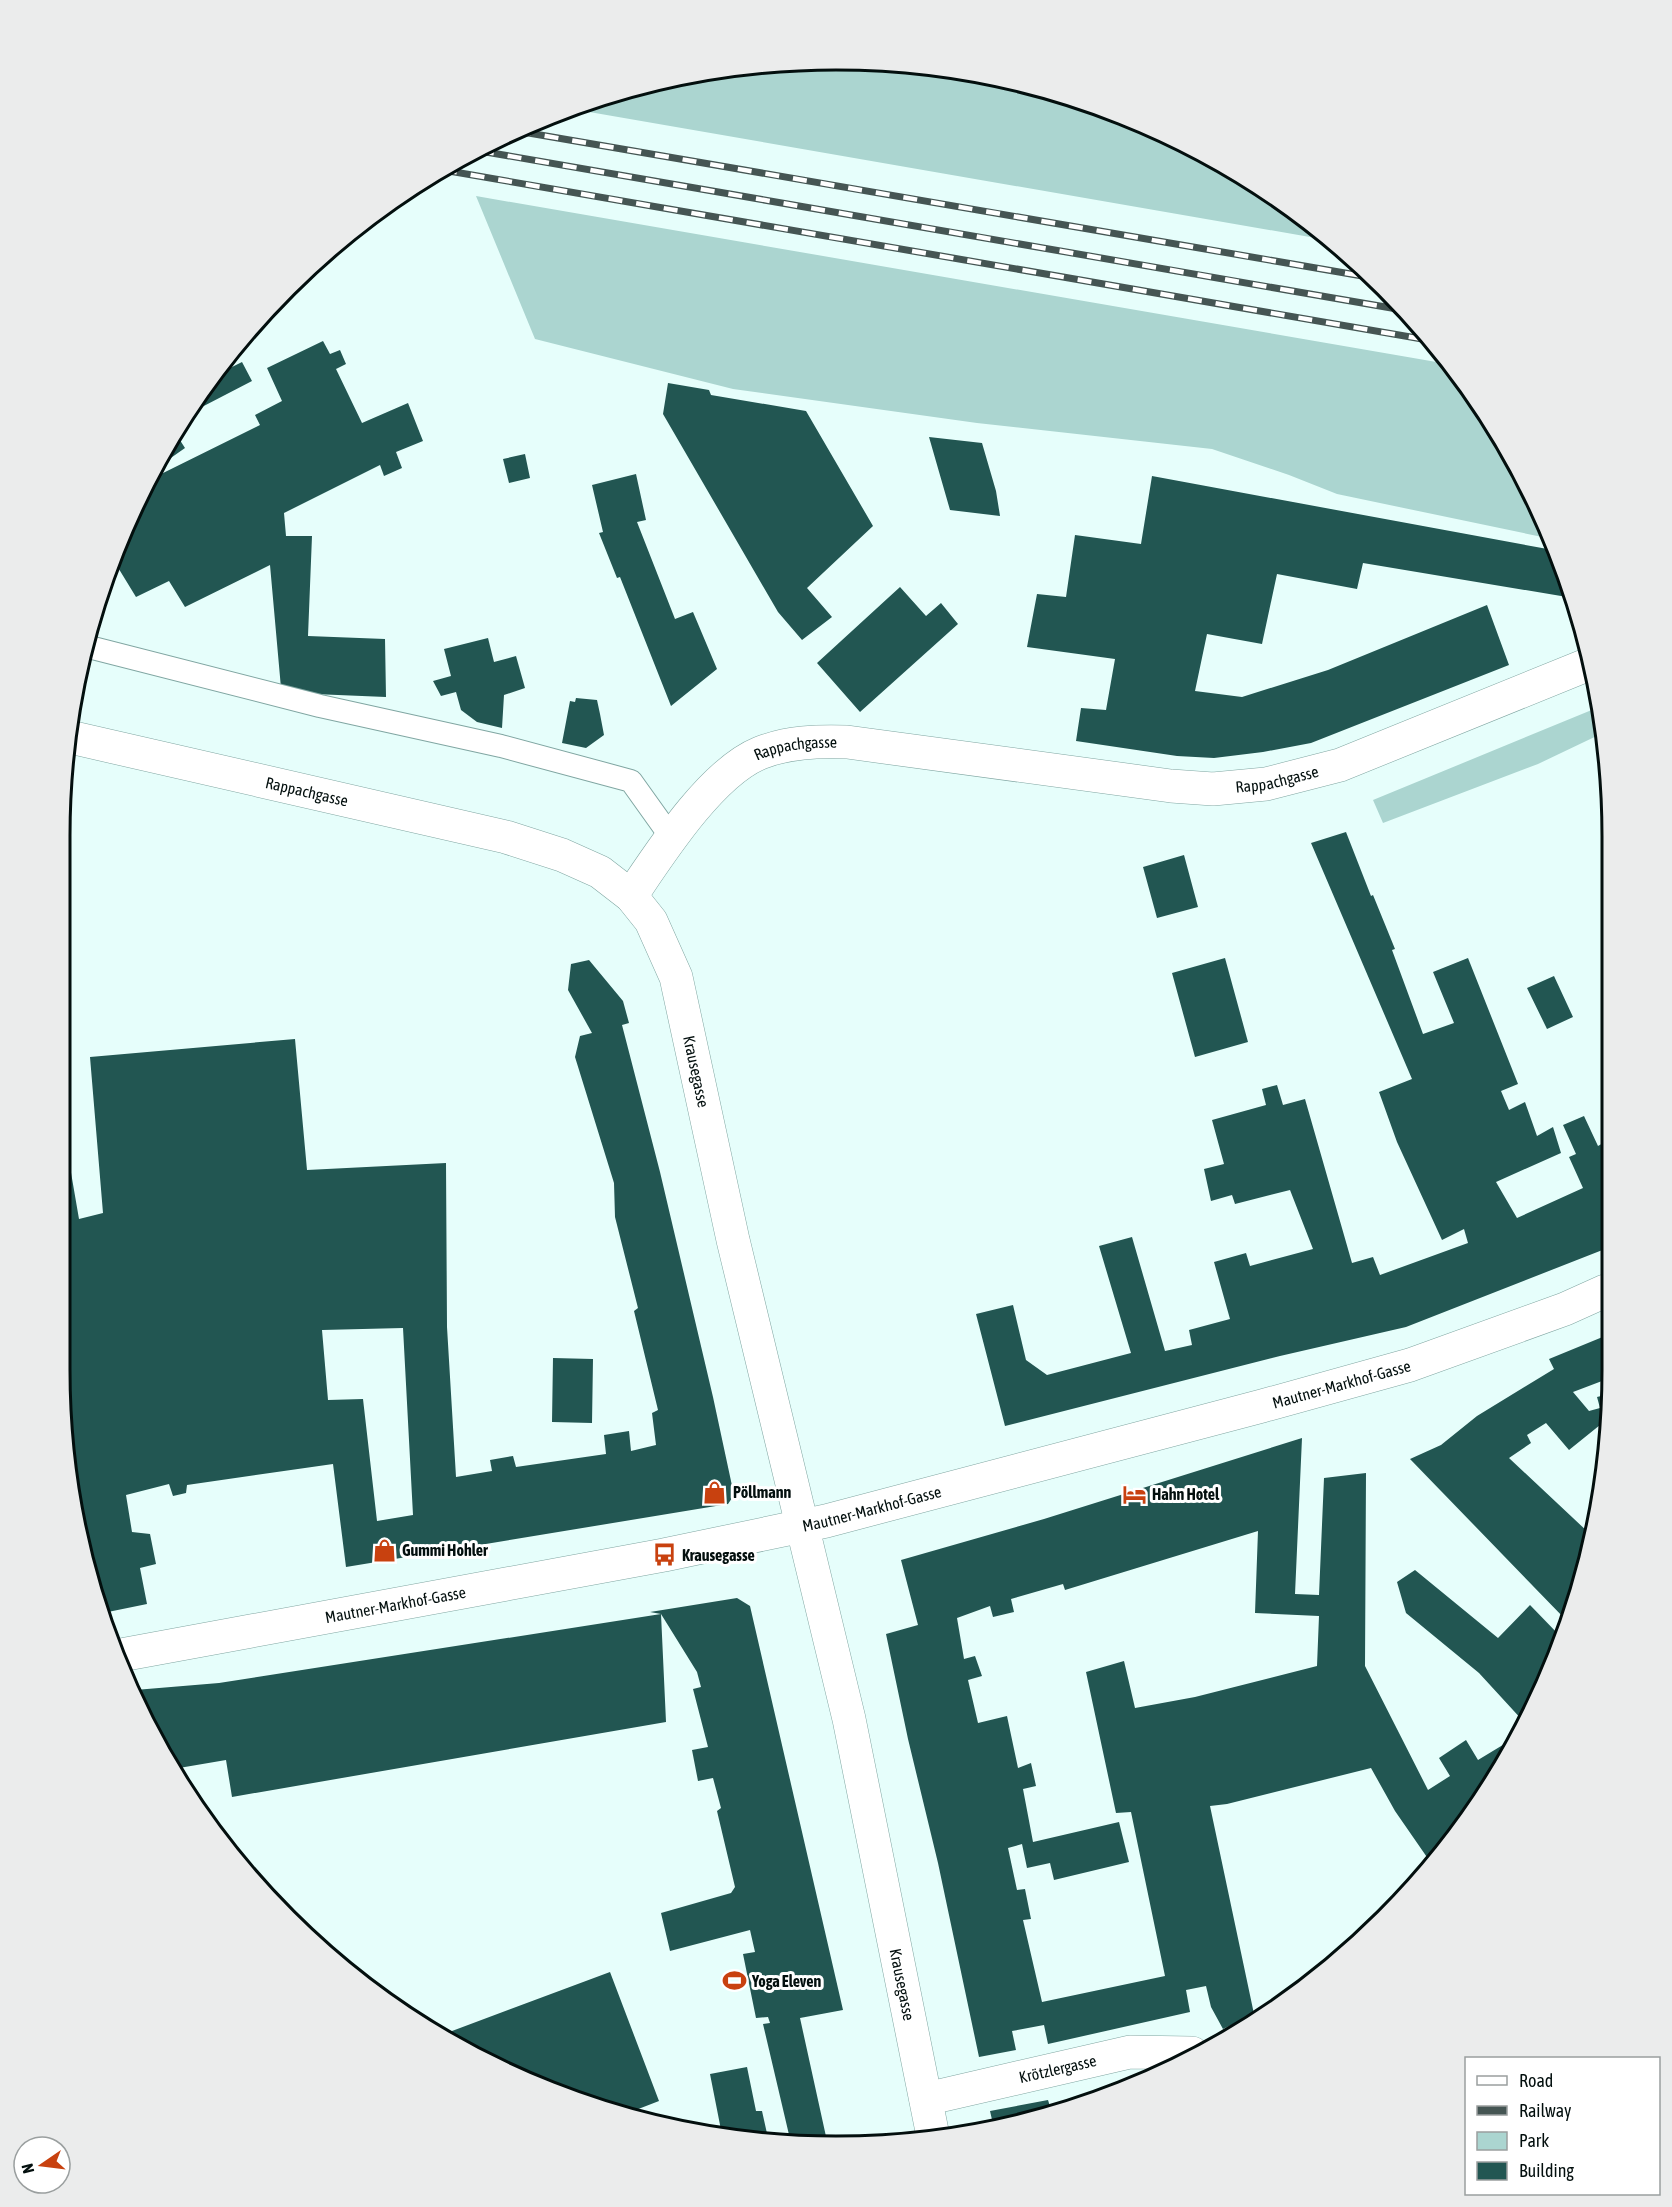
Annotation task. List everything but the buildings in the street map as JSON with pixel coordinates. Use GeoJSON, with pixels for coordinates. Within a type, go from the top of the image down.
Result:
{"type":"FeatureCollection","features":[{"type":"Feature","properties":{"kind":"street","name":"Rappachgasse"},"geometry":{"type":"LineString","coordinates":[[77,739],[506,837],[562,855],[600,872],[631,896],[671,837],[726,775],[741,763],[760,753],[809,741],[847,742],[1171,786],[1213,789],[1266,784],[1340,765],[1582,667]]}},
{"type":"Feature","properties":{"kind":"street","name":"Krausegasse"},"geometry":{"type":"LineString","coordinates":[[631,896],[651,921],[676,977],[733,1240],[849,1719],[932,2130]]}},
{"type":"Feature","properties":{"kind":"street","name":"Mautner-Markhof-Gasse"},"geometry":{"type":"LineString","coordinates":[[125,1654],[254,1632],[801,1527],[1239,1413],[1410,1365],[1565,1309],[1602,1292]]}},
{"type":"Feature","properties":{"kind":"street","name":"Krötzlergasse"},"geometry":{"type":"LineString","coordinates":[[926,2099],[1130,2052],[1184,2053]]}},
{"type":"Feature","properties":{"kind":"lane"},"geometry":{"type":"LineString","coordinates":[[94,648],[320,706],[501,746],[631,781],[671,837]]}},
{"type":"Feature","properties":{"kind":"green space"},"geometry":{"type":"Polygon","coordinates":[[[836,70],[886,72],[985,85],[1082,111],[1175,149],[1219,173],[1313,238],[588,112],[687,85],[786,72],[836,70]]]}},
{"type":"Feature","properties":{"kind":"green space"},"geometry":{"type":"Polygon","coordinates":[[[476,196],[1437,362],[1499,453],[1523,497],[1540,537],[1337,494],[1212,449],[977,423],[733,389],[535,339],[476,196]]]}},
{"type":"Feature","properties":{"kind":"green space"},"geometry":{"type":"Polygon","coordinates":[[[1591,710],[1595,737],[1538,764],[1383,823],[1373,800],[1591,710]]]}},
{"type":"Feature","properties":{"kind":"railway"},"geometry":{"type":"LineString","coordinates":[[532,134],[1356,275]]}},
{"type":"Feature","properties":{"kind":"railway"},"geometry":{"type":"LineString","coordinates":[[490,153],[1389,308]]}},
{"type":"Feature","properties":{"kind":"railway"},"geometry":{"type":"LineString","coordinates":[[455,172],[1418,338]]}},
{"type":"Feature","properties":{"kind":"place","name":"Pöllmann"},"geometry":{"type":"Point","coordinates":[715,1492]}},
{"type":"Feature","properties":{"kind":"place","name":"Hahn Hotel"},"geometry":{"type":"Point","coordinates":[1134,1494]}},
{"type":"Feature","properties":{"kind":"place","name":"Gummi Hohler"},"geometry":{"type":"Point","coordinates":[384,1550]}},
{"type":"Feature","properties":{"kind":"place","name":"Krausegasse"},"geometry":{"type":"Point","coordinates":[664,1555]}},
{"type":"Feature","properties":{"kind":"place","name":"Yoga Eleven"},"geometry":{"type":"Point","coordinates":[734,1981]}}]}
